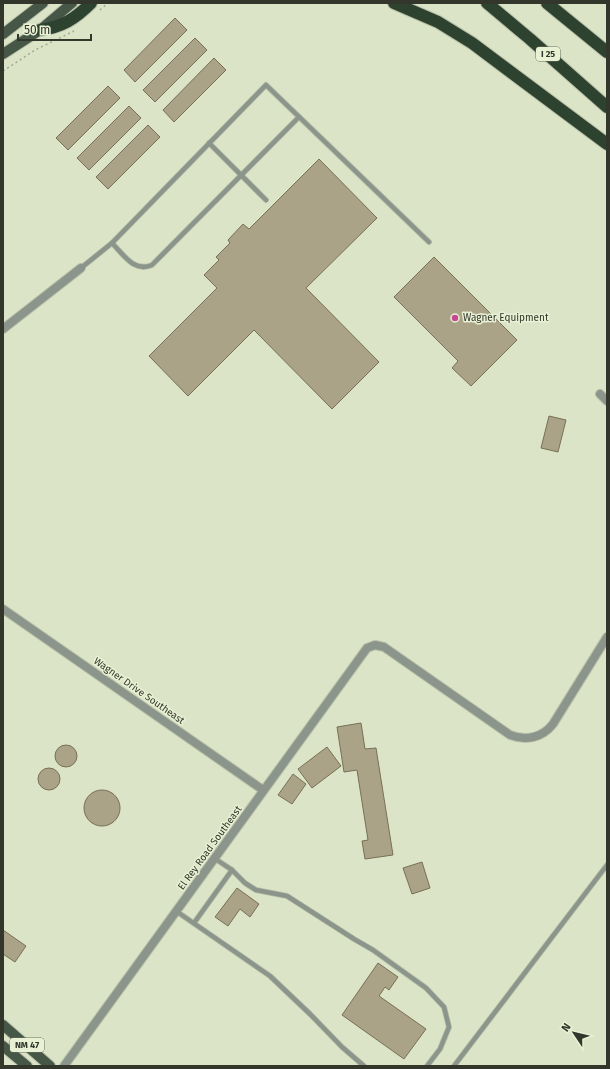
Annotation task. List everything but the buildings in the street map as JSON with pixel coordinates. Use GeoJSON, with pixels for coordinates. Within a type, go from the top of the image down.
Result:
{"type":"FeatureCollection","features":[{"type":"Feature","properties":{"kind":"highway"},"geometry":{"type":"LineString","coordinates":[[40,30],[58,27],[69,21],[92,3]]}},
{"type":"Feature","properties":{"kind":"highway"},"geometry":{"type":"LineString","coordinates":[[394,3],[438,22],[472,43],[607,144]]}},
{"type":"Feature","properties":{"kind":"highway","name":"I 25"},"geometry":{"type":"LineString","coordinates":[[487,3],[607,107]]}},
{"type":"Feature","properties":{"kind":"highway"},"geometry":{"type":"LineString","coordinates":[[547,3],[607,52]]}},
{"type":"Feature","properties":{"kind":"main road"},"geometry":{"type":"LineString","coordinates":[[3,34],[43,3]]}},
{"type":"Feature","properties":{"kind":"main road"},"geometry":{"type":"LineString","coordinates":[[3,54],[40,30],[72,3]]}},
{"type":"Feature","properties":{"kind":"main road","name":"NM 47"},"geometry":{"type":"LineString","coordinates":[[3,1025],[50,1066]]}},
{"type":"Feature","properties":{"kind":"main road","name":"NM 47"},"geometry":{"type":"LineString","coordinates":[[3,1046],[27,1066]]}},
{"type":"Feature","properties":{"kind":"street"},"geometry":{"type":"LineString","coordinates":[[3,329],[81,268]]}},
{"type":"Feature","properties":{"kind":"street"},"geometry":{"type":"LineString","coordinates":[[600,394],[607,401]]}},
{"type":"Feature","properties":{"kind":"street","name":"Wagner Drive Southeast"},"geometry":{"type":"LineString","coordinates":[[3,609],[264,790]]}},
{"type":"Feature","properties":{"kind":"street","name":"El Rey Road Southeast"},"geometry":{"type":"LineString","coordinates":[[64,1066],[367,648],[375,645],[384,647],[510,735],[529,738],[545,732],[553,724],[607,637]]}},
{"type":"Feature","properties":{"kind":"lane"},"geometry":{"type":"LineString","coordinates":[[81,268],[112,243],[266,85],[429,242]]}},
{"type":"Feature","properties":{"kind":"lane"},"geometry":{"type":"LineString","coordinates":[[112,243],[133,265],[144,268],[152,265],[299,117]]}},
{"type":"Feature","properties":{"kind":"lane"},"geometry":{"type":"LineString","coordinates":[[209,143],[266,200]]}},
{"type":"Feature","properties":{"kind":"lane"},"geometry":{"type":"LineString","coordinates":[[214,858],[232,870],[245,883],[256,890],[287,896],[373,950],[426,988],[444,1007],[449,1027],[440,1049],[427,1066]]}},
{"type":"Feature","properties":{"kind":"lane"},"geometry":{"type":"LineString","coordinates":[[454,1066],[607,865]]}},
{"type":"Feature","properties":{"kind":"lane"},"geometry":{"type":"LineString","coordinates":[[194,923],[232,870]]}},
{"type":"Feature","properties":{"kind":"lane"},"geometry":{"type":"LineString","coordinates":[[176,911],[270,976],[342,1047],[364,1066]]}},
{"type":"Feature","properties":{"kind":"place","name":"Wagner Equipment"},"geometry":{"type":"Point","coordinates":[455,318]}}]}
